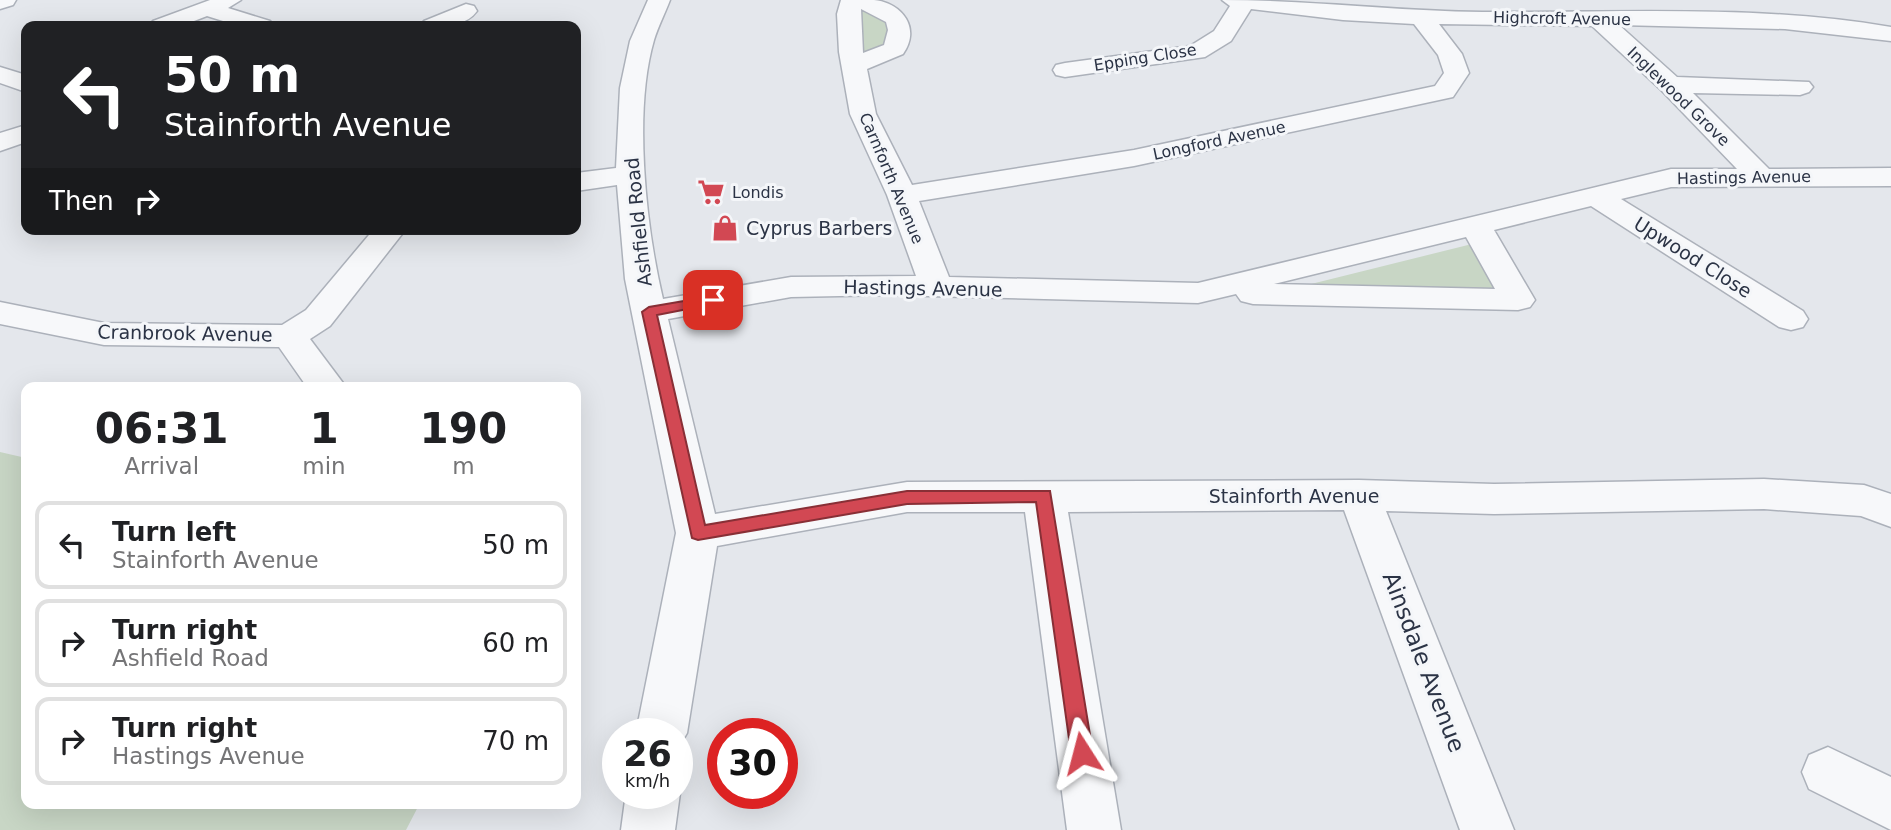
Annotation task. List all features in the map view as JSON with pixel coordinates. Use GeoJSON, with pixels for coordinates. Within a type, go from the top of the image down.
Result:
{"type":"FeatureCollection","features":[{"type":"Feature","properties":{"kind":"street"},"geometry":{"type":"LineString","coordinates":[[0,2],[5,0]]}},
{"type":"Feature","properties":{"kind":"street"},"geometry":{"type":"LineString","coordinates":[[174,21],[230,0]]}},
{"type":"Feature","properties":{"kind":"street","name":"Ashfield Road"},"geometry":{"type":"LineString","coordinates":[[659,0],[642,41],[633,88],[630,174],[642,279],[698,533],[664,718]]}},
{"type":"Feature","properties":{"kind":"street","name":"Carnforth Avenue"},"geometry":{"type":"LineString","coordinates":[[852,0],[848,14],[863,114],[902,195],[937,288]]}},
{"type":"Feature","properties":{"kind":"street"},"geometry":{"type":"LineString","coordinates":[[855,65],[895,49],[900,30],[896,18],[860,0]]}},
{"type":"Feature","properties":{"kind":"street","name":"Highcroft Avenue"},"geometry":{"type":"LineString","coordinates":[[1238,1],[1336,12],[1776,21],[1891,34]]}},
{"type":"Feature","properties":{"kind":"street","name":"Epping Close"},"geometry":{"type":"LineString","coordinates":[[1065,70],[1196,52],[1223,36],[1238,1]]}},
{"type":"Feature","properties":{"kind":"street"},"geometry":{"type":"LineString","coordinates":[[206,9],[246,21]]}},
{"type":"Feature","properties":{"kind":"street"},"geometry":{"type":"LineString","coordinates":[[443,21],[466,11]]}},
{"type":"Feature","properties":{"kind":"street","name":"Longford Avenue"},"geometry":{"type":"LineString","coordinates":[[902,195],[1134,158],[1444,92],[1457,74],[1450,54],[1419,15]]}},
{"type":"Feature","properties":{"kind":"street","name":"Inglewood Grove"},"geometry":{"type":"LineString","coordinates":[[1597,18],[1670,85],[1759,175]]}},
{"type":"Feature","properties":{"kind":"street"},"geometry":{"type":"LineString","coordinates":[[1670,85],[1800,88]]}},
{"type":"Feature","properties":{"kind":"street"},"geometry":{"type":"LineString","coordinates":[[0,143],[21,135]]}},
{"type":"Feature","properties":{"kind":"street"},"geometry":{"type":"LineString","coordinates":[[581,181],[630,174]]}},
{"type":"Feature","properties":{"kind":"street","name":"Hastings Avenue"},"geometry":{"type":"LineString","coordinates":[[1198,293],[1671,178],[1759,175],[1891,177]]}},
{"type":"Feature","properties":{"kind":"street","name":"Upwood Close"},"geometry":{"type":"LineString","coordinates":[[1594,195],[1791,319]]}},
{"type":"Feature","properties":{"kind":"street","name":"Hastings Avenue"},"geometry":{"type":"LineString","coordinates":[[649,312],[791,287],[888,285],[1518,300],[1476,227]]}},
{"type":"Feature","properties":{"kind":"street","name":"Cranbrook Avenue"},"geometry":{"type":"LineString","coordinates":[[0,313],[104,334],[289,336],[318,318],[386,235]]}},
{"type":"Feature","properties":{"kind":"street","name":"Cranbrook Avenue"},"geometry":{"type":"LineString","coordinates":[[289,336],[323,382]]}},
{"type":"Feature","properties":{"kind":"street","name":"Stainforth Avenue"},"geometry":{"type":"LineString","coordinates":[[698,533],[907,497],[1359,495],[1494,499],[1764,494],[1864,501],[1891,510]]}},
{"type":"Feature","properties":{"kind":"street","name":"Ainsdale Avenue"},"geometry":{"type":"LineString","coordinates":[[1359,495],[1487,830]]}},
{"type":"Feature","properties":{"kind":"street"},"geometry":{"type":"LineString","coordinates":[[1044,496],[1094,830]]}},
{"type":"Feature","properties":{"kind":"street"},"geometry":{"type":"LineString","coordinates":[[1828,772],[1885,789]]}},
{"type":"Feature","properties":{"kind":"street"},"geometry":{"type":"LineString","coordinates":[[648,830],[651,809]]}},
{"type":"Feature","properties":{"kind":"green space"},"geometry":{"type":"Polygon","coordinates":[[[861,0],[899,33],[867,60],[862,51],[861,0]]]}},
{"type":"Feature","properties":{"kind":"green space"},"geometry":{"type":"Polygon","coordinates":[[[1484,241],[1518,300],[1291,289],[1484,241]]]}},
{"type":"Feature","properties":{"kind":"green space"},"geometry":{"type":"Polygon","coordinates":[[[0,452],[21,457],[21,809],[417,809],[406,830],[0,830],[0,452]]]}},
{"type":"Feature","properties":{"kind":"place","name":"Londis"},"geometry":{"type":"Point","coordinates":[711,192]}},
{"type":"Feature","properties":{"kind":"place","name":"Cyprus Barbers"},"geometry":{"type":"Point","coordinates":[725,228]}},
{"type":"Feature","properties":{"kind":"route"},"geometry":{"type":"LineString","coordinates":[[713,300],[649,312],[698,533],[907,497],[1044,496],[1082,753]]}}]}
